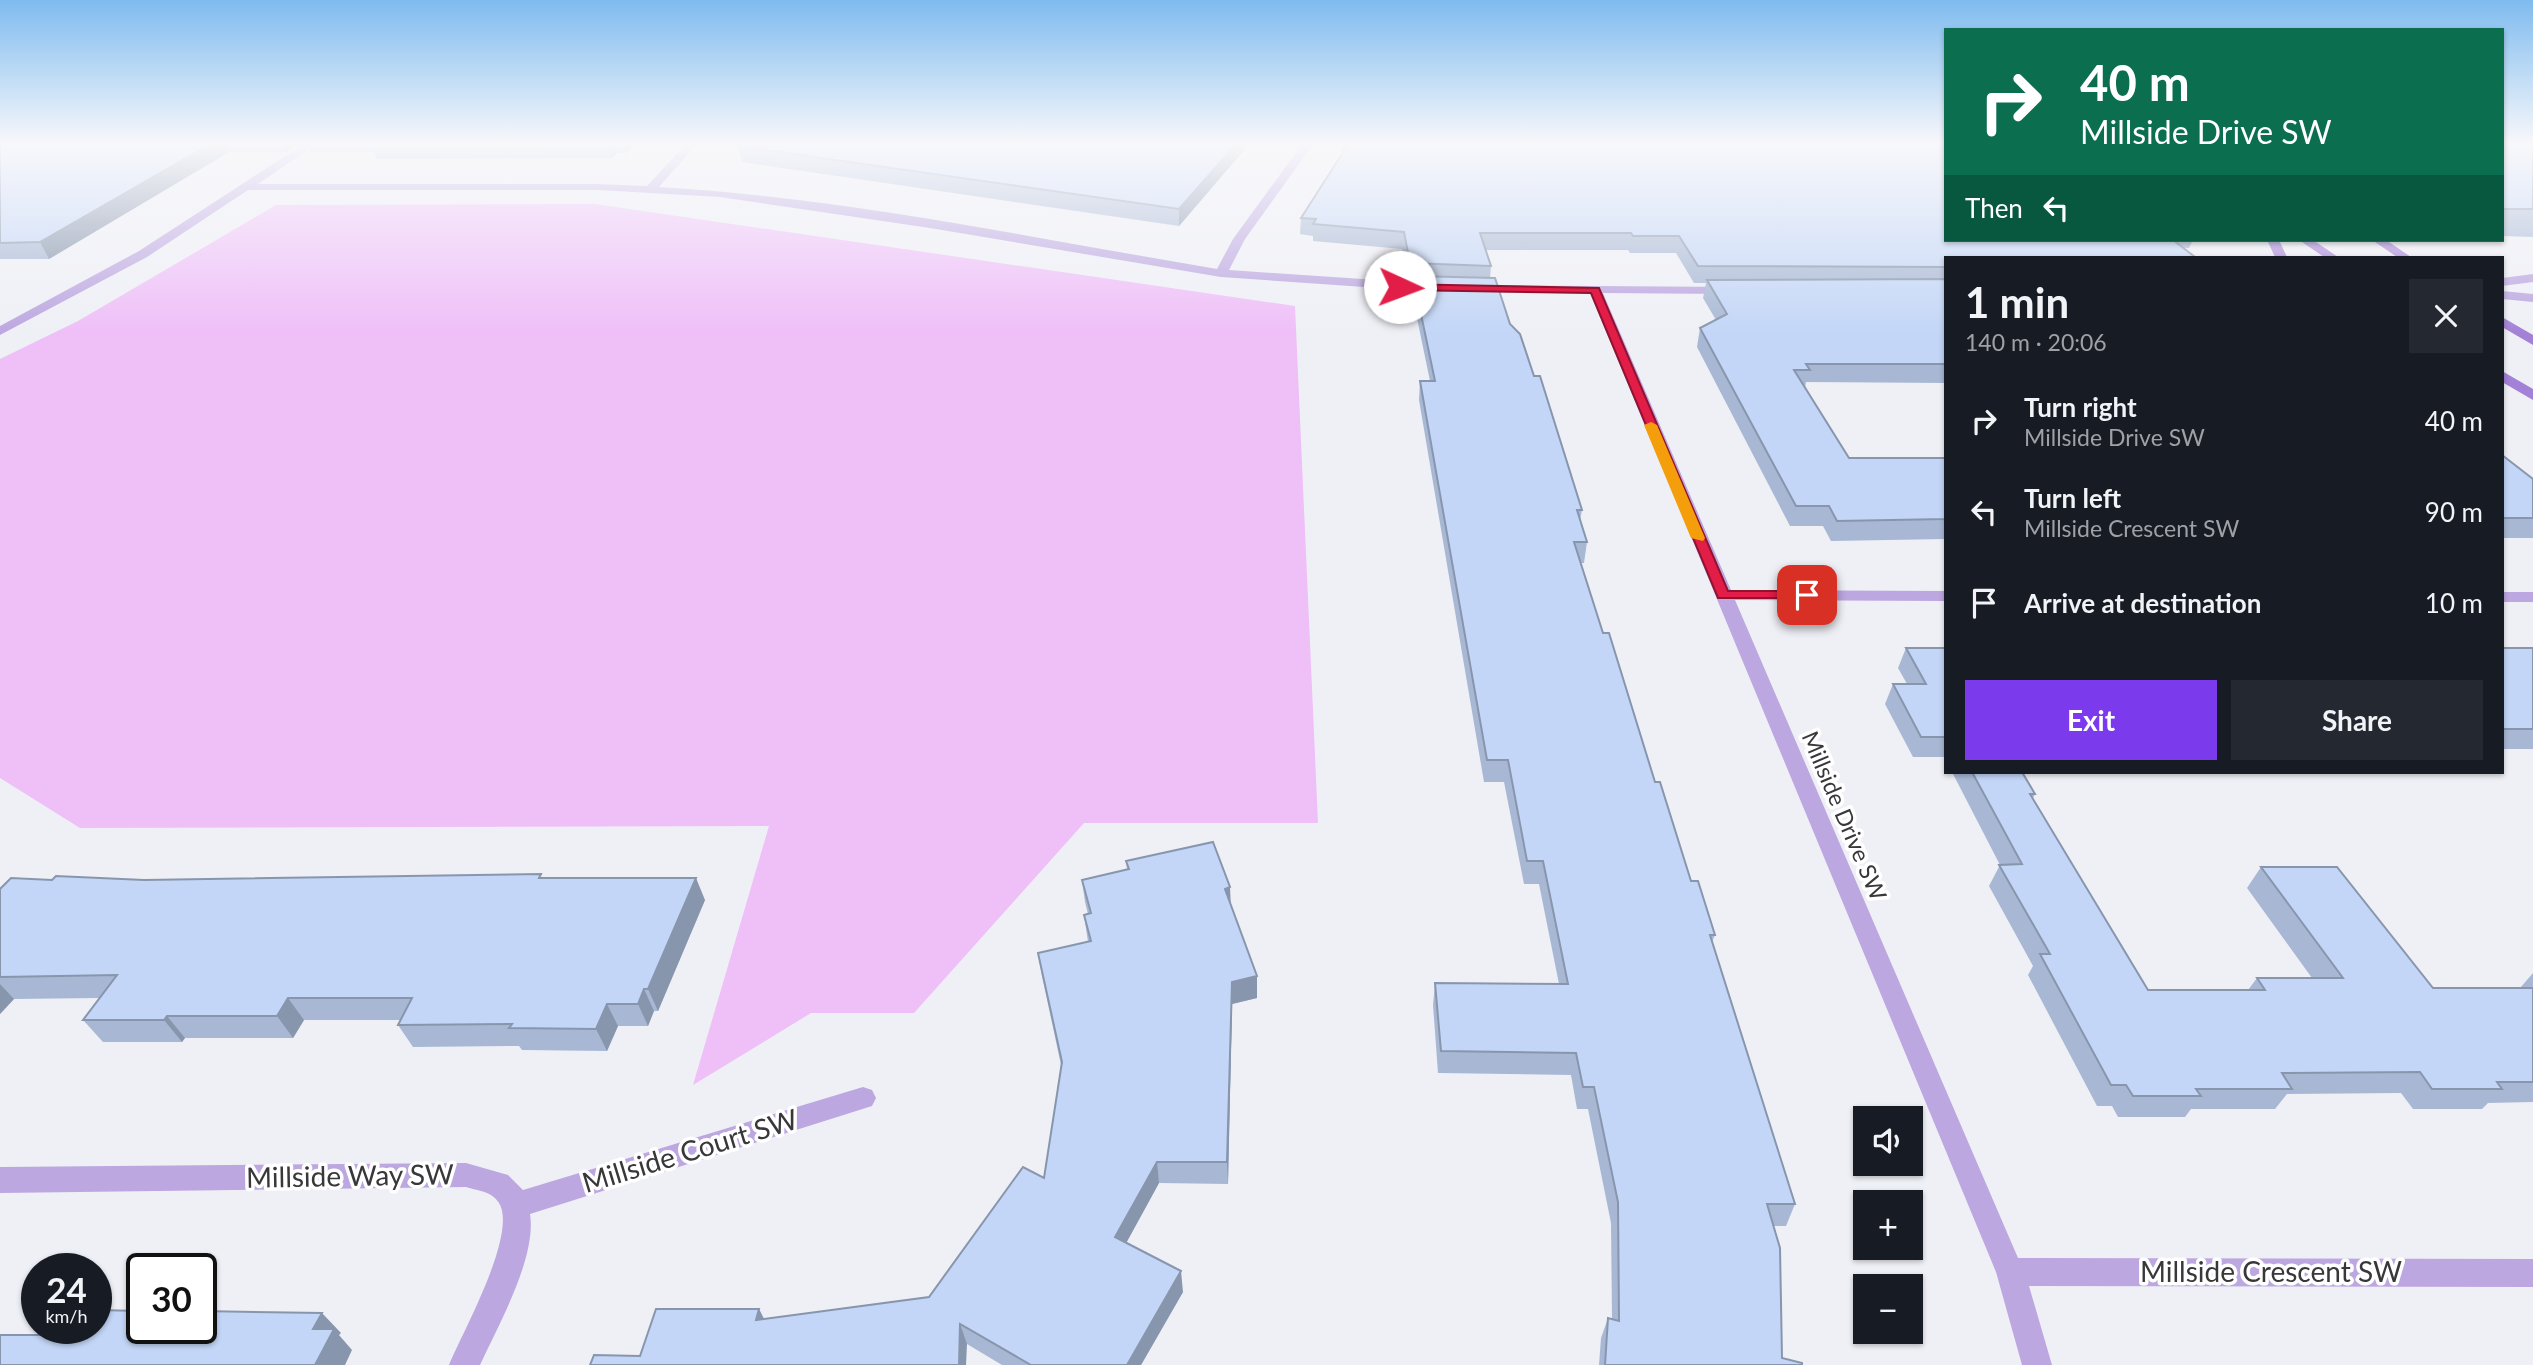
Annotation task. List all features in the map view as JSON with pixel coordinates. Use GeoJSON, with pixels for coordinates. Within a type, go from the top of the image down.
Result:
{"type":"FeatureCollection","features":[{"type":"Feature","properties":{"kind":"main road"},"geometry":{"type":"LineString","coordinates":[[2308,242],[2330,256]]}},
{"type":"Feature","properties":{"kind":"main road"},"geometry":{"type":"LineString","coordinates":[[2381,242],[2403,256]]}},
{"type":"Feature","properties":{"kind":"main road"},"geometry":{"type":"LineString","coordinates":[[2504,322],[2533,341]]}},
{"type":"Feature","properties":{"kind":"main road"},"geometry":{"type":"LineString","coordinates":[[2504,376],[2533,396]]}},
{"type":"Feature","properties":{"kind":"street"},"geometry":{"type":"LineString","coordinates":[[0,331],[132,261],[216,207]]}},
{"type":"Feature","properties":{"kind":"street"},"geometry":{"type":"LineString","coordinates":[[813,207],[1221,273],[1456,289],[1743,290]]}},
{"type":"Feature","properties":{"kind":"street"},"geometry":{"type":"LineString","coordinates":[[1221,273],[1240,239],[1263,207]]}},
{"type":"Feature","properties":{"kind":"street"},"geometry":{"type":"LineString","coordinates":[[2504,282],[2533,278]]}},
{"type":"Feature","properties":{"kind":"street","name":"Millside Drive SW"},"geometry":{"type":"LineString","coordinates":[[1595,290],[2010,1272],[2037,1365]]}},
{"type":"Feature","properties":{"kind":"street"},"geometry":{"type":"LineString","coordinates":[[2504,295],[2533,298]]}},
{"type":"Feature","properties":{"kind":"street"},"geometry":{"type":"LineString","coordinates":[[1723,595],[1944,596]]}},
{"type":"Feature","properties":{"kind":"street"},"geometry":{"type":"LineString","coordinates":[[2504,597],[2533,597]]}},
{"type":"Feature","properties":{"kind":"street","name":"Millside Court SW"},"geometry":{"type":"LineString","coordinates":[[517,1205],[863,1098]]}},
{"type":"Feature","properties":{"kind":"street","name":"Millside Way SW"},"geometry":{"type":"LineString","coordinates":[[0,1180],[466,1175],[503,1186],[517,1205]]}},
{"type":"Feature","properties":{"kind":"street"},"geometry":{"type":"LineString","coordinates":[[464,1365],[510,1258],[518,1227],[517,1205]]}},
{"type":"Feature","properties":{"kind":"street","name":"Millside Crescent SW"},"geometry":{"type":"LineString","coordinates":[[2010,1272],[2533,1273]]}},
{"type":"Feature","properties":{"kind":"shaded area"},"geometry":{"type":"Polygon","coordinates":[[[273,207],[614,207],[1295,306],[1318,823],[1084,823],[914,1013],[811,1013],[693,1085],[769,826],[80,828],[0,778],[0,359],[78,321],[273,207]]]}},
{"type":"Feature","properties":{"kind":"building"},"geometry":{"type":"Polygon","coordinates":[[[0,207],[101,207],[40,242],[0,243],[0,207]]]}},
{"type":"Feature","properties":{"kind":"building"},"geometry":{"type":"Polygon","coordinates":[[[1308,207],[1944,207],[1944,242],[2176,242],[2194,256],[1944,256],[1944,267],[1698,266],[1679,236],[1633,236],[1631,233],[1480,233],[1491,266],[1410,263],[1404,232],[1313,224],[1316,219],[1301,218],[1308,207]]]}},
{"type":"Feature","properties":{"kind":"building"},"geometry":{"type":"Polygon","coordinates":[[[2504,207],[2533,207],[2533,209],[2504,209],[2504,207]]]}},
{"type":"Feature","properties":{"kind":"building"},"geometry":{"type":"Polygon","coordinates":[[[1413,276],[1495,278],[1510,324],[1520,334],[1534,376],[1540,376],[1582,510],[1577,510],[1587,542],[1574,542],[1603,633],[1609,633],[1655,782],[1660,782],[1691,881],[1698,881],[1715,935],[1710,935],[1795,1204],[1767,1204],[1780,1248],[1782,1358],[1802,1365],[1605,1365],[1608,1318],[1619,1321],[1618,1202],[1594,1087],[1583,1087],[1576,1053],[1441,1051],[1435,983],[1568,984],[1543,861],[1527,861],[1508,760],[1487,760],[1420,381],[1435,381],[1413,276]]]}},
{"type":"Feature","properties":{"kind":"building"},"geometry":{"type":"Polygon","coordinates":[[[1944,279],[1944,364],[1806,364],[1810,370],[1794,370],[1849,458],[1944,458],[1944,519],[1837,521],[1829,506],[1796,506],[1700,328],[1727,314],[1707,280],[1944,279]]]}},
{"type":"Feature","properties":{"kind":"building"},"geometry":{"type":"Polygon","coordinates":[[[2504,457],[2533,479],[2533,518],[2504,518],[2504,457]]]}},
{"type":"Feature","properties":{"kind":"building"},"geometry":{"type":"Polygon","coordinates":[[[1906,648],[1944,648],[1944,737],[1921,737],[1893,684],[1926,684],[1906,648]]]}},
{"type":"Feature","properties":{"kind":"building"},"geometry":{"type":"Polygon","coordinates":[[[2504,648],[2533,648],[2533,729],[2504,729],[2504,648]]]}},
{"type":"Feature","properties":{"kind":"building"},"geometry":{"type":"Polygon","coordinates":[[[1973,774],[2023,774],[2035,794],[2030,794],[2148,990],[2265,990],[2257,978],[2343,978],[2261,867],[2337,867],[2433,988],[2533,988],[2533,1082],[2497,1082],[2502,1089],[2432,1089],[2420,1072],[2282,1073],[2292,1089],[2196,1089],[2201,1096],[2133,1096],[2126,1085],[2111,1085],[2040,954],[2050,954],[1999,865],[2022,864],[1973,774]]]}},
{"type":"Feature","properties":{"kind":"building"},"geometry":{"type":"Polygon","coordinates":[[[1213,842],[1230,887],[1225,889],[1257,976],[1232,982],[1227,1162],[1157,1162],[1115,1237],[1181,1271],[1127,1365],[1031,1365],[960,1324],[959,1365],[590,1365],[594,1355],[640,1356],[656,1309],[759,1309],[756,1320],[929,1297],[1023,1167],[1044,1178],[1062,1062],[1038,953],[1091,941],[1084,915],[1091,913],[1082,880],[1129,869],[1126,861],[1213,842]]]}},
{"type":"Feature","properties":{"kind":"building"},"geometry":{"type":"Polygon","coordinates":[[[541,874],[539,878],[696,878],[648,989],[644,989],[638,1004],[607,1004],[596,1029],[509,1028],[512,1024],[398,1025],[412,998],[288,998],[277,1016],[167,1016],[164,1020],[83,1020],[117,975],[0,977],[0,889],[11,878],[52,880],[56,876],[144,880],[541,874]]]}},
{"type":"Feature","properties":{"kind":"building"},"geometry":{"type":"Polygon","coordinates":[[[112,1310],[126,1311],[126,1344],[217,1344],[217,1311],[322,1313],[313,1329],[334,1329],[315,1365],[0,1365],[0,1335],[21,1335],[21,1344],[112,1344],[112,1310]]]}},
{"type":"Feature","properties":{"kind":"slow traffic"},"geometry":{"type":"LineString","coordinates":[[1651,425],[1698,538]]}},
{"type":"Feature","properties":{"kind":"route"},"geometry":{"type":"LineString","coordinates":[[1400,287],[1595,290],[1723,595],[1807,595]]}}]}
